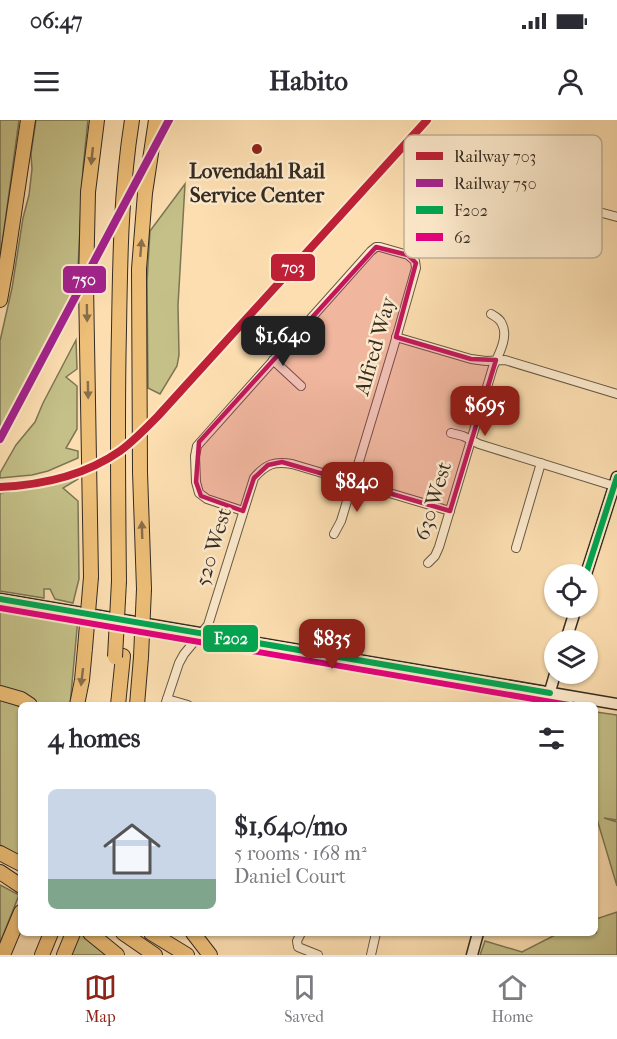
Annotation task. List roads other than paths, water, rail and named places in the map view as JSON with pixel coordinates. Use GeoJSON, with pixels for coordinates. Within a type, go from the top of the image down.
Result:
{"type":"FeatureCollection","features":[{"type":"Feature","properties":{"kind":"highway"},"geometry":{"type":"LineString","coordinates":[[0,300],[28,120]]}},
{"type":"Feature","properties":{"kind":"highway"},"geometry":{"type":"LineString","coordinates":[[78,702],[82,680],[91,577],[86,284],[88,192],[97,120]]}},
{"type":"Feature","properties":{"kind":"highway"},"geometry":{"type":"LineString","coordinates":[[123,582],[117,400],[119,277],[124,184],[132,120]]}},
{"type":"Feature","properties":{"kind":"highway"},"geometry":{"type":"LineString","coordinates":[[137,702],[144,589],[140,472],[139,269],[145,193],[156,120]]}},
{"type":"Feature","properties":{"kind":"highway"},"geometry":{"type":"LineString","coordinates":[[118,702],[126,451],[124,383],[119,329]]}},
{"type":"Feature","properties":{"kind":"highway"},"geometry":{"type":"LineString","coordinates":[[110,702],[119,657]]}},
{"type":"Feature","properties":{"kind":"highway"},"geometry":{"type":"LineString","coordinates":[[0,693],[26,702]]}},
{"type":"Feature","properties":{"kind":"highway"},"geometry":{"type":"LineString","coordinates":[[0,853],[18,862]]}},
{"type":"Feature","properties":{"kind":"highway"},"geometry":{"type":"LineString","coordinates":[[0,871],[18,879]]}},
{"type":"Feature","properties":{"kind":"highway"},"geometry":{"type":"LineString","coordinates":[[0,871],[18,884]]}},
{"type":"Feature","properties":{"kind":"highway"},"geometry":{"type":"LineString","coordinates":[[3,955],[18,919]]}},
{"type":"Feature","properties":{"kind":"highway"},"geometry":{"type":"LineString","coordinates":[[42,955],[50,936]]}},
{"type":"Feature","properties":{"kind":"highway"},"geometry":{"type":"LineString","coordinates":[[94,936],[117,955]]}},
{"type":"Feature","properties":{"kind":"highway"},"geometry":{"type":"LineString","coordinates":[[127,936],[155,955]]}},
{"type":"Feature","properties":{"kind":"highway"},"geometry":{"type":"LineString","coordinates":[[157,936],[186,955]]}},
{"type":"Feature","properties":{"kind":"highway"},"geometry":{"type":"LineString","coordinates":[[195,936],[210,955]]}},
{"type":"Feature","properties":{"kind":"highway"},"geometry":{"type":"LineString","coordinates":[[64,955],[72,937]]}},
{"type":"Feature","properties":{"kind":"main road"},"geometry":{"type":"LineString","coordinates":[[589,564],[616,483]]}},
{"type":"Feature","properties":{"kind":"main road"},"geometry":{"type":"LineString","coordinates":[[0,599],[617,704]]}},
{"type":"Feature","properties":{"kind":"main road"},"geometry":{"type":"LineString","coordinates":[[547,702],[552,684]]}},
{"type":"Feature","properties":{"kind":"main road"},"geometry":{"type":"LineString","coordinates":[[472,955],[477,936]]}},
{"type":"Feature","properties":{"kind":"street"},"geometry":{"type":"LineString","coordinates":[[602,214],[617,218]]}},
{"type":"Feature","properties":{"kind":"street","name":"Alfred Way"},"geometry":{"type":"LineString","coordinates":[[273,360],[372,249],[382,247],[404,254]]}},
{"type":"Feature","properties":{"kind":"street","name":"Alfred Way"},"geometry":{"type":"LineString","coordinates":[[334,534],[341,521],[416,271],[416,263],[412,258]]}},
{"type":"Feature","properties":{"kind":"street","name":"630 West"},"geometry":{"type":"LineString","coordinates":[[428,563],[437,552],[503,339],[502,322],[491,314]]}},
{"type":"Feature","properties":{"kind":"street"},"geometry":{"type":"LineString","coordinates":[[396,337],[471,359],[505,360],[617,394]]}},
{"type":"Feature","properties":{"kind":"street"},"geometry":{"type":"LineString","coordinates":[[243,511],[201,496],[196,486],[195,453],[197,446],[273,360],[301,386]]}},
{"type":"Feature","properties":{"kind":"street"},"geometry":{"type":"LineString","coordinates":[[451,433],[541,463],[616,483]]}},
{"type":"Feature","properties":{"kind":"street","name":"520 West"},"geometry":{"type":"LineString","coordinates":[[166,702],[179,663],[208,625],[254,478],[268,465],[282,462],[352,481]]}},
{"type":"Feature","properties":{"kind":"street"},"geometry":{"type":"LineString","coordinates":[[516,548],[541,463]]}},
{"type":"Feature","properties":{"kind":"street"},"geometry":{"type":"LineString","coordinates":[[352,481],[450,511]]}},
{"type":"Feature","properties":{"kind":"street"},"geometry":{"type":"LineString","coordinates":[[300,936],[297,941],[298,947],[318,955]]}},
{"type":"Feature","properties":{"kind":"street"},"geometry":{"type":"LineString","coordinates":[[371,955],[375,936]]}},
{"type":"Feature","properties":{"kind":"rail line","name":"750"},"geometry":{"type":"LineString","coordinates":[[0,439],[169,120]]}},
{"type":"Feature","properties":{"kind":"rail line","name":"703"},"geometry":{"type":"LineString","coordinates":[[413,135],[427,120]]}},
{"type":"Feature","properties":{"kind":"rail line","name":"703"},"geometry":{"type":"LineString","coordinates":[[0,487],[32,484],[78,473],[106,460],[130,443],[158,416],[404,145]]}},
{"type":"Feature","properties":{"kind":"place","name":"Lovendahl Rail Service Center"},"geometry":{"type":"Point","coordinates":[257,149]}}]}
